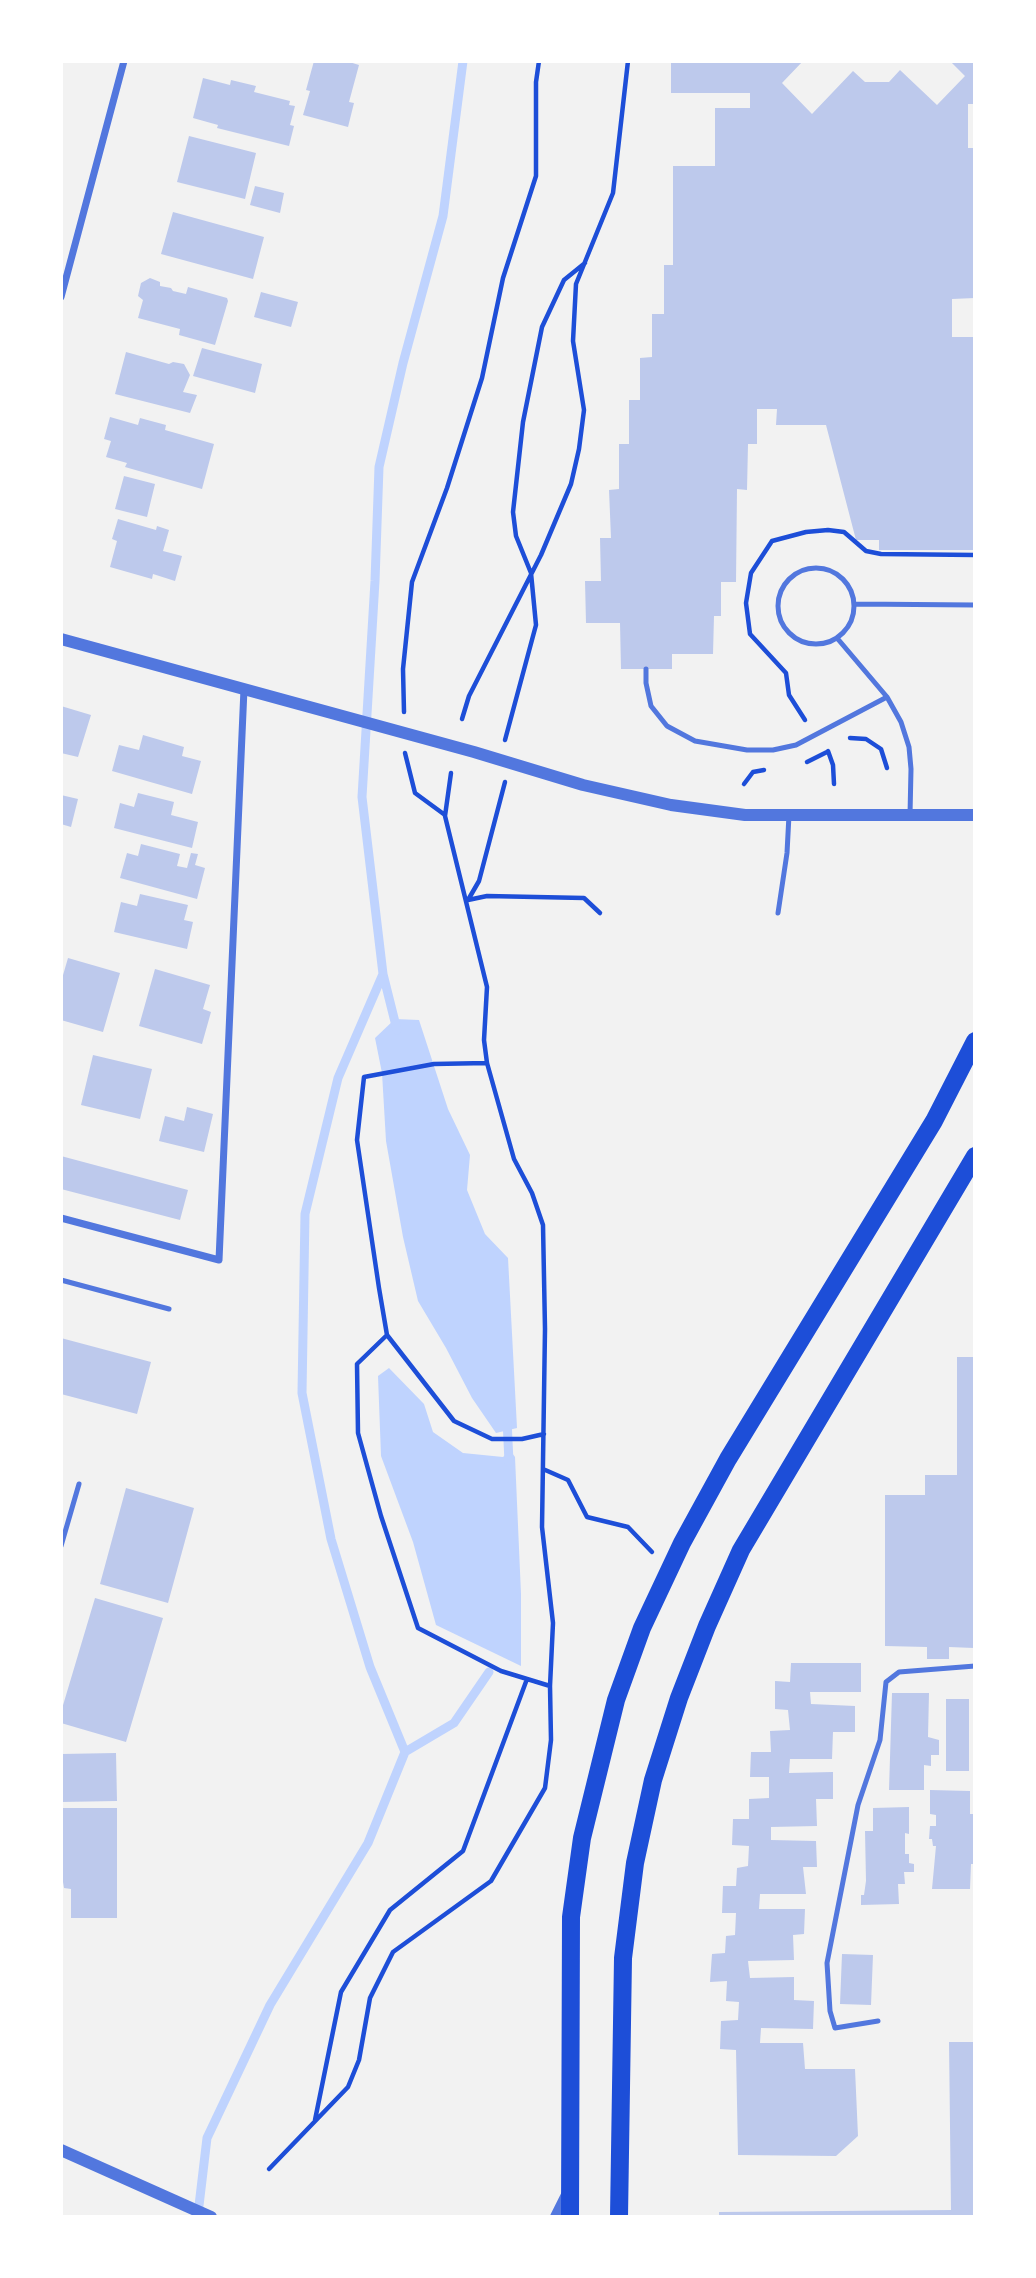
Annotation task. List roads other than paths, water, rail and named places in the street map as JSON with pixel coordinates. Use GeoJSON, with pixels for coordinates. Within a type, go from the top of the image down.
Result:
{"type":"FeatureCollection","features":[{"type":"Feature","properties":{"kind":"main road"},"geometry":{"type":"LineString","coordinates":[[570,2217],[571,1917],[582,1838],[616,1700],[642,1628],[669,1570],[728,1459],[934,1121],[975,1041]]}},
{"type":"Feature","properties":{"kind":"main road"},"geometry":{"type":"LineString","coordinates":[[619,2217],[623,1958],[635,1863],[653,1780],[678,1698],[741,1550],[975,1156]]}},
{"type":"Feature","properties":{"kind":"street"},"geometry":{"type":"LineString","coordinates":[[61,297],[124,61]]}},
{"type":"Feature","properties":{"kind":"street"},"geometry":{"type":"LineString","coordinates":[[61,639],[474,752],[583,785],[671,805],[722,813],[975,815]]}},
{"type":"Feature","properties":{"kind":"street"},"geometry":{"type":"LineString","coordinates":[[61,1218],[219,1260],[244,689]]}},
{"type":"Feature","properties":{"kind":"street"},"geometry":{"type":"LineString","coordinates":[[61,2150],[211,2217]]}},
{"type":"Feature","properties":{"kind":"street"},"geometry":{"type":"LineString","coordinates":[[556,2217],[570,2190]]}},
{"type":"Feature","properties":{"kind":"lane"},"geometry":{"type":"LineString","coordinates":[[807,568],[824,568],[844,579],[850,588],[855,604],[852,621],[837,638],[814,645],[794,638],[784,628],[777,608],[783,586],[798,572],[807,568]]}},
{"type":"Feature","properties":{"kind":"lane"},"geometry":{"type":"LineString","coordinates":[[855,604],[975,605]]}},
{"type":"Feature","properties":{"kind":"lane"},"geometry":{"type":"LineString","coordinates":[[837,638],[887,697],[901,722],[909,747],[911,815]]}},
{"type":"Feature","properties":{"kind":"lane"},"geometry":{"type":"LineString","coordinates":[[646,669],[651,706],[667,726],[695,741],[747,750],[773,750],[796,745],[887,697]]}},
{"type":"Feature","properties":{"kind":"lane"},"geometry":{"type":"LineString","coordinates":[[778,912],[787,853],[789,815]]}},
{"type":"Feature","properties":{"kind":"lane"},"geometry":{"type":"LineString","coordinates":[[61,1280],[169,1309]]}},
{"type":"Feature","properties":{"kind":"lane"},"geometry":{"type":"LineString","coordinates":[[61,1546],[79,1484]]}},
{"type":"Feature","properties":{"kind":"lane"},"geometry":{"type":"LineString","coordinates":[[878,2021],[835,2028],[830,2011],[827,1963],[858,1805],[880,1740],[886,1682],[899,1672],[975,1666]]}},
{"type":"Feature","properties":{"kind":"water"},"geometry":{"type":"Polygon","coordinates":[[[395,1019],[419,1020],[448,1109],[470,1155],[467,1190],[485,1234],[508,1258],[517,1428],[496,1433],[472,1398],[418,1301],[403,1237],[386,1141],[382,1073],[375,1038],[395,1019]]]}},
{"type":"Feature","properties":{"kind":"water"},"geometry":{"type":"Polygon","coordinates":[[[389,1368],[424,1404],[433,1432],[463,1453],[503,1457],[510,1450],[515,1457],[521,1666],[436,1625],[413,1542],[381,1456],[378,1376],[389,1368]]]}},
{"type":"Feature","properties":{"kind":"waterway"},"geometry":{"type":"LineString","coordinates":[[198,2214],[207,2138],[270,2005],[368,1843],[405,1752],[370,1667],[331,1539],[302,1393],[305,1214],[338,1078],[383,974],[362,797],[379,467],[403,363],[443,216],[463,61]]}},
{"type":"Feature","properties":{"kind":"waterway"},"geometry":{"type":"LineString","coordinates":[[383,974],[397,1030]]}},
{"type":"Feature","properties":{"kind":"waterway"},"geometry":{"type":"LineString","coordinates":[[507,1420],[509,1462]]}},
{"type":"Feature","properties":{"kind":"waterway"},"geometry":{"type":"LineString","coordinates":[[405,1752],[454,1723],[489,1672]]}}]}
